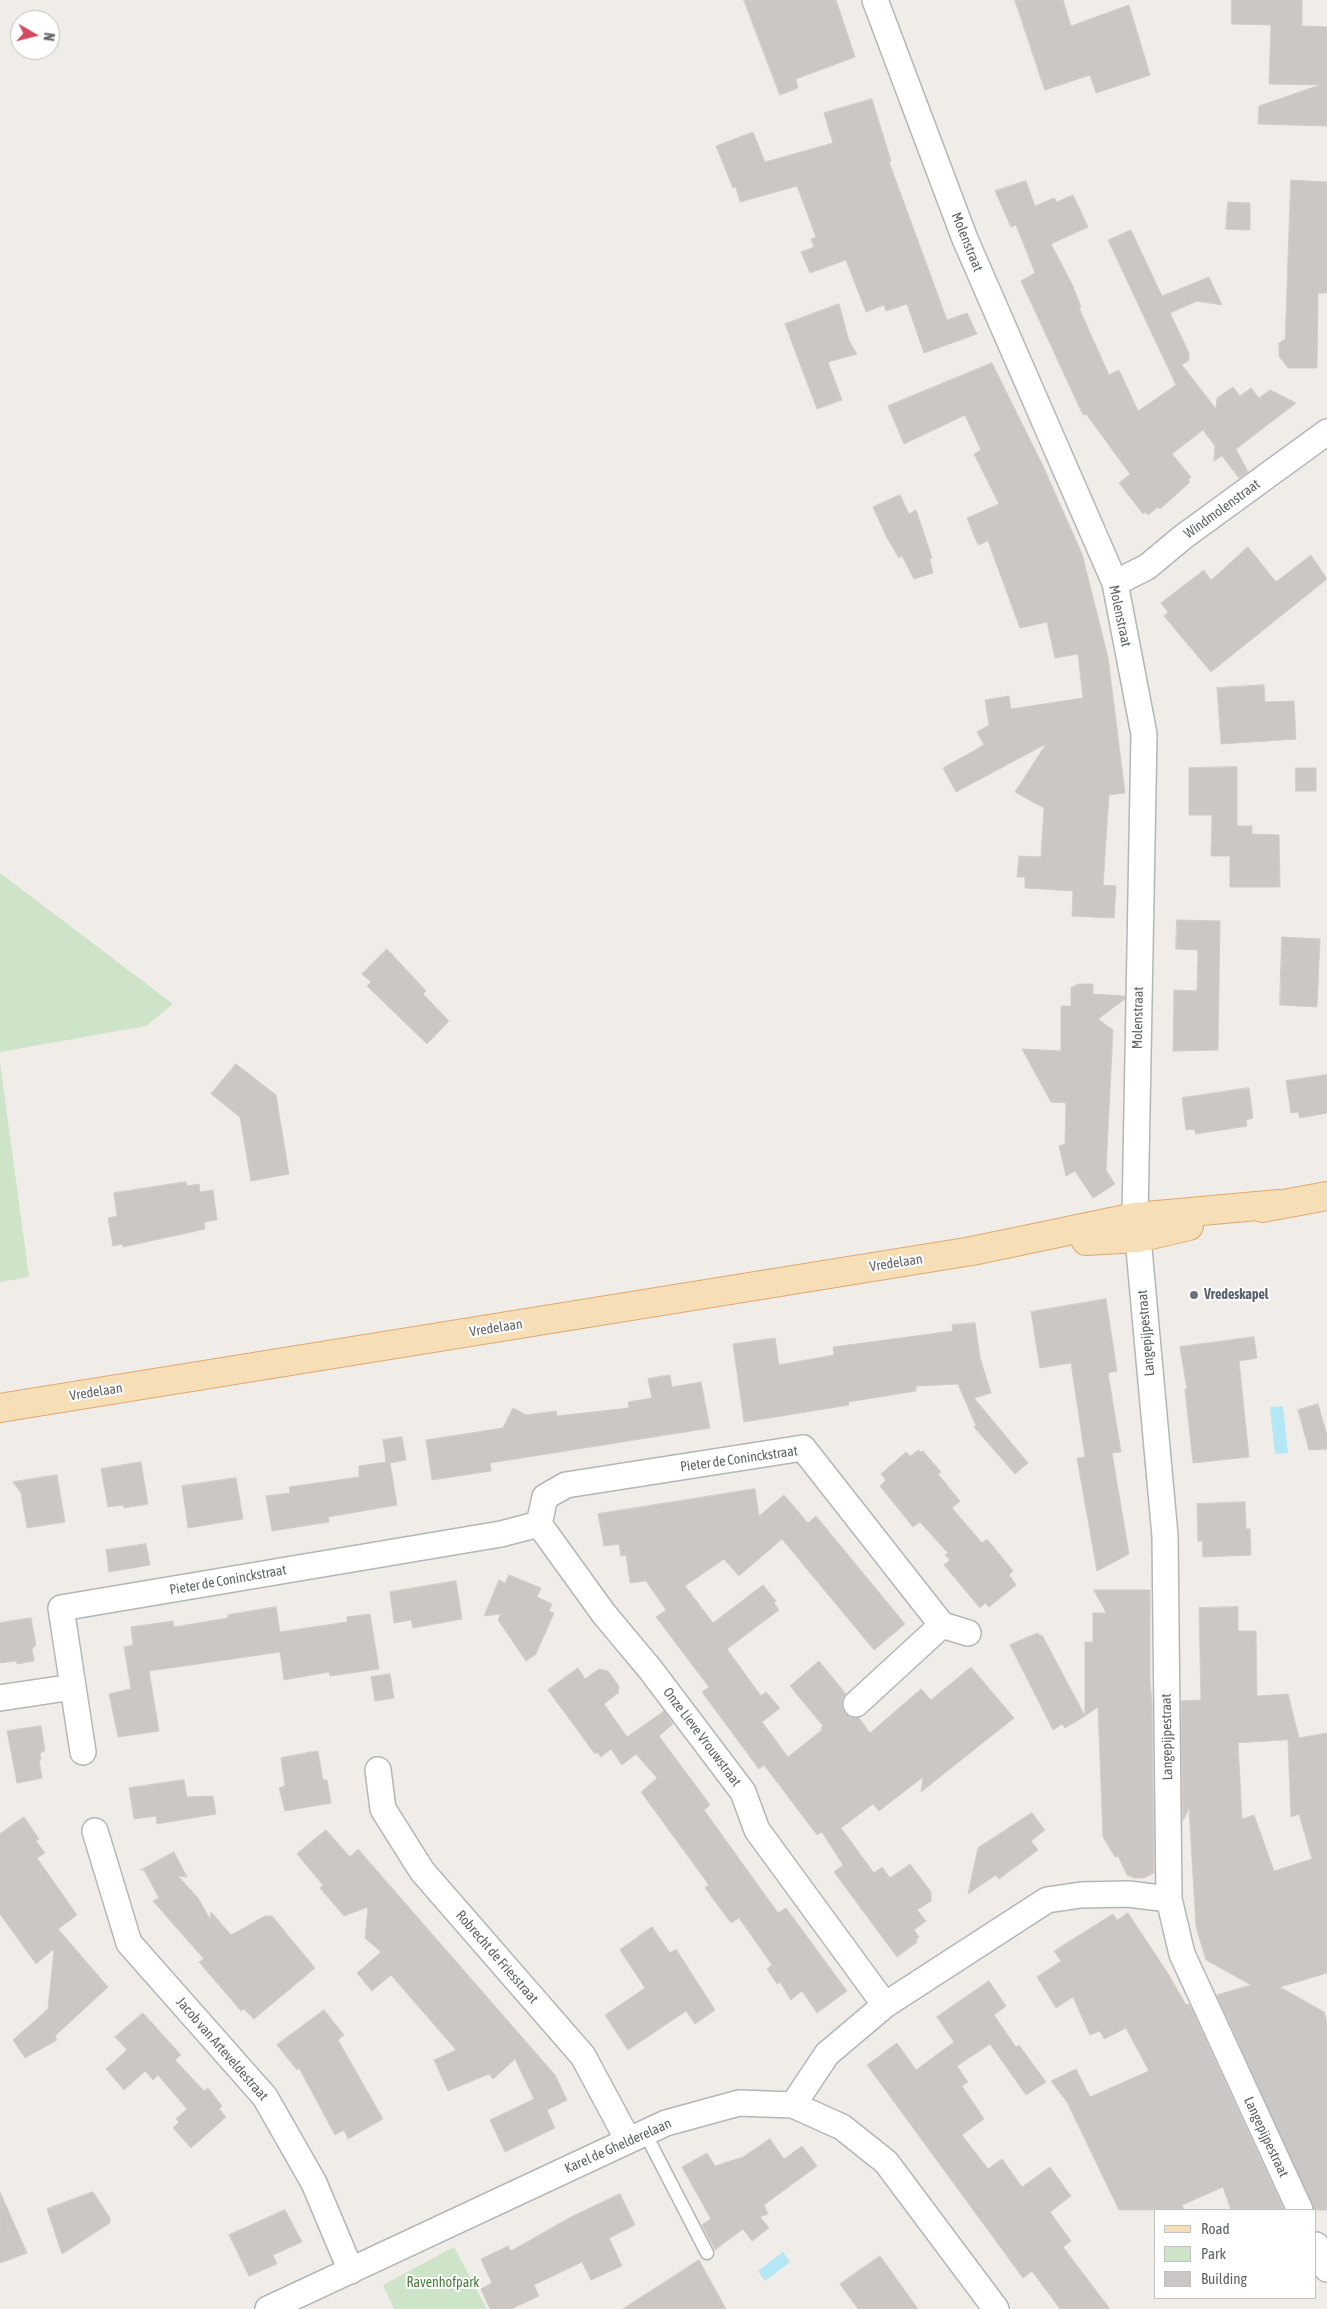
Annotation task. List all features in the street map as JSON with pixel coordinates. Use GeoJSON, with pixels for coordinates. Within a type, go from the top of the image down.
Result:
{"type":"FeatureCollection","features":[{"type":"Feature","properties":{"kind":"main road","name":"Vredelaan"},"geometry":{"type":"LineString","coordinates":[[0,1408],[992,1247],[1136,1228],[1327,1196]]}},
{"type":"Feature","properties":{"kind":"street","name":"Molenstraat"},"geometry":{"type":"LineString","coordinates":[[875,0],[965,239],[1115,583],[1144,734],[1136,1228]]}},
{"type":"Feature","properties":{"kind":"street","name":"Windmolenstraat"},"geometry":{"type":"LineString","coordinates":[[1115,583],[1147,567],[1183,537],[1327,432]]}},
{"type":"Feature","properties":{"kind":"street","name":"Langepijpestraat"},"geometry":{"type":"LineString","coordinates":[[1136,1228],[1165,1536],[1169,1900],[1182,1954],[1300,2209]]}},
{"type":"Feature","properties":{"kind":"street","name":"Pieter de Coninckstraat"},"geometry":{"type":"LineString","coordinates":[[83,1752],[61,1608],[501,1534],[538,1524],[545,1497],[566,1485],[803,1448],[942,1625]]}},
{"type":"Feature","properties":{"kind":"street","name":"Onze Lieve Vrouwstraat"},"geometry":{"type":"LineString","coordinates":[[538,1524],[604,1614],[650,1668],[743,1792],[757,1830],[885,2005]]}},
{"type":"Feature","properties":{"kind":"street"},"geometry":{"type":"LineString","coordinates":[[856,1704],[942,1625],[968,1634]]}},
{"type":"Feature","properties":{"kind":"street"},"geometry":{"type":"LineString","coordinates":[[0,1698],[73,1687]]}},
{"type":"Feature","properties":{"kind":"street","name":"Robrecht de Friesstraat"},"geometry":{"type":"LineString","coordinates":[[378,1770],[383,1809],[422,1871],[583,2056],[636,2137]]}},
{"type":"Feature","properties":{"kind":"street","name":"Jacob van Arteveldestraat"},"geometry":{"type":"LineString","coordinates":[[95,1831],[129,1943],[265,2097],[314,2183],[351,2271]]}},
{"type":"Feature","properties":{"kind":"street"},"geometry":{"type":"LineString","coordinates":[[793,2105],[827,2054],[885,2005],[1047,1900],[1081,1895],[1128,1894],[1169,1900]]}},
{"type":"Feature","properties":{"kind":"street","name":"Karel de Ghelderelaan"},"geometry":{"type":"LineString","coordinates":[[268,2309],[666,2123],[739,2103],[793,2105],[842,2127],[886,2162],[996,2309]]}},
{"type":"Feature","properties":{"kind":"street"},"geometry":{"type":"LineString","coordinates":[[1317,2247],[1327,2269]]}},
{"type":"Feature","properties":{"kind":"lane"},"geometry":{"type":"LineString","coordinates":[[636,2137],[707,2253]]}},
{"type":"Feature","properties":{"kind":"green space"},"geometry":{"type":"Polygon","coordinates":[[[0,873],[173,1004],[146,1026],[0,1052],[0,873]]]}},
{"type":"Feature","properties":{"kind":"green space"},"geometry":{"type":"Polygon","coordinates":[[[0,1062],[29,1277],[0,1282],[0,1062]]]}},
{"type":"Feature","properties":{"kind":"green space","name":"Ravenhofpark"},"geometry":{"type":"Polygon","coordinates":[[[454,2247],[487,2309],[394,2309],[383,2285],[454,2247]]]}},
{"type":"Feature","properties":{"kind":"water"},"geometry":{"type":"Polygon","coordinates":[[[1283,1406],[1288,1453],[1275,1454],[1270,1407],[1283,1406]]]}},
{"type":"Feature","properties":{"kind":"water"},"geometry":{"type":"Polygon","coordinates":[[[783,2252],[790,2262],[765,2281],[758,2271],[783,2252]]]}},
{"type":"Feature","properties":{"kind":"building"},"geometry":{"type":"Polygon","coordinates":[[[744,0],[836,0],[855,57],[796,79],[798,88],[780,95],[744,0]]]}},
{"type":"Feature","properties":{"kind":"building"},"geometry":{"type":"Polygon","coordinates":[[[1015,0],[1063,0],[1071,26],[1129,5],[1150,75],[1096,93],[1090,75],[1045,90],[1015,0]]]}},
{"type":"Feature","properties":{"kind":"building"},"geometry":{"type":"Polygon","coordinates":[[[1232,0],[1302,0],[1302,26],[1327,27],[1327,126],[1258,124],[1259,106],[1320,85],[1269,84],[1271,25],[1232,24],[1232,0]]]}},
{"type":"Feature","properties":{"kind":"building"},"geometry":{"type":"Polygon","coordinates":[[[872,99],[891,161],[889,162],[947,320],[967,313],[977,334],[924,353],[907,304],[886,311],[884,305],[866,312],[846,260],[810,273],[801,252],[814,247],[811,239],[816,237],[797,186],[740,202],[736,187],[733,188],[716,146],[753,132],[765,162],[833,143],[824,113],[872,99]]]}},
{"type":"Feature","properties":{"kind":"building"},"geometry":{"type":"Polygon","coordinates":[[[1291,180],[1327,182],[1327,293],[1318,293],[1317,368],[1288,368],[1279,356],[1279,343],[1285,339],[1291,180]]]}},
{"type":"Feature","properties":{"kind":"building"},"geometry":{"type":"Polygon","coordinates":[[[1026,181],[1035,206],[1054,198],[1057,202],[1073,195],[1088,227],[1051,244],[1072,284],[1081,307],[1079,308],[1109,375],[1119,370],[1138,411],[1176,385],[1108,240],[1131,230],[1162,296],[1209,277],[1222,305],[1197,301],[1170,313],[1189,353],[1189,360],[1182,365],[1216,409],[1217,398],[1233,387],[1240,396],[1251,388],[1259,398],[1270,390],[1296,403],[1236,449],[1248,472],[1239,478],[1222,456],[1214,461],[1215,446],[1203,430],[1172,454],[1191,477],[1188,480],[1190,482],[1160,509],[1158,507],[1148,515],[1146,512],[1143,514],[1119,483],[1130,474],[1086,414],[1083,415],[1021,281],[1035,273],[1016,225],[1011,227],[995,191],[1026,181]]]}},
{"type":"Feature","properties":{"kind":"building"},"geometry":{"type":"Polygon","coordinates":[[[1228,202],[1250,203],[1250,230],[1226,229],[1228,202]]]}},
{"type":"Feature","properties":{"kind":"building"},"geometry":{"type":"Polygon","coordinates":[[[839,304],[849,341],[857,354],[828,362],[842,400],[817,409],[785,324],[839,304]]]}},
{"type":"Feature","properties":{"kind":"building"},"geometry":{"type":"Polygon","coordinates":[[[992,363],[1044,468],[1082,554],[1108,657],[1125,793],[1109,795],[1103,885],[1116,886],[1114,918],[1072,916],[1073,891],[1025,888],[1025,877],[1017,877],[1019,856],[1041,857],[1044,808],[1015,792],[1046,744],[956,792],[943,768],[984,745],[977,732],[989,725],[985,700],[1009,696],[1011,709],[1083,698],[1078,654],[1055,658],[1047,622],[1020,628],[988,541],[978,545],[967,518],[999,504],[974,454],[981,450],[965,415],[904,444],[888,406],[992,363]]]}},
{"type":"Feature","properties":{"kind":"building"},"geometry":{"type":"Polygon","coordinates":[[[900,495],[909,514],[916,510],[932,558],[930,559],[933,573],[914,579],[902,556],[899,558],[887,538],[873,507],[900,495]]]}},
{"type":"Feature","properties":{"kind":"building"},"geometry":{"type":"Polygon","coordinates":[[[1248,547],[1276,582],[1311,555],[1327,579],[1211,672],[1164,616],[1168,612],[1161,603],[1204,570],[1211,580],[1248,547]]]}},
{"type":"Feature","properties":{"kind":"building"},"geometry":{"type":"Polygon","coordinates":[[[1264,685],[1265,702],[1294,701],[1296,739],[1221,744],[1217,688],[1264,685]]]}},
{"type":"Feature","properties":{"kind":"building"},"geometry":{"type":"Polygon","coordinates":[[[1237,767],[1237,826],[1252,826],[1252,834],[1279,835],[1280,887],[1230,887],[1230,856],[1211,856],[1212,815],[1189,815],[1189,768],[1237,767]]]}},
{"type":"Feature","properties":{"kind":"building"},"geometry":{"type":"Polygon","coordinates":[[[1296,768],[1316,768],[1316,791],[1296,791],[1296,768]]]}},
{"type":"Feature","properties":{"kind":"building"},"geometry":{"type":"Polygon","coordinates":[[[1177,920],[1220,921],[1218,1050],[1173,1051],[1174,990],[1197,991],[1198,950],[1176,949],[1177,920]]]}},
{"type":"Feature","properties":{"kind":"building"},"geometry":{"type":"Polygon","coordinates":[[[1282,937],[1320,939],[1317,1007],[1280,1005],[1282,937]]]}},
{"type":"Feature","properties":{"kind":"building"},"geometry":{"type":"Polygon","coordinates":[[[387,949],[426,991],[423,994],[449,1021],[427,1044],[367,986],[371,982],[362,974],[387,949]]]}},
{"type":"Feature","properties":{"kind":"building"},"geometry":{"type":"Polygon","coordinates":[[[1079,984],[1093,984],[1093,994],[1125,996],[1125,999],[1098,1019],[1113,1030],[1106,1170],[1115,1184],[1093,1198],[1075,1171],[1066,1176],[1059,1146],[1065,1144],[1066,1103],[1051,1102],[1022,1049],[1061,1051],[1061,1006],[1071,1006],[1071,988],[1079,984]]]}},
{"type":"Feature","properties":{"kind":"building"},"geometry":{"type":"Polygon","coordinates":[[[236,1064],[276,1095],[289,1174],[251,1181],[240,1117],[211,1094],[236,1064]]]}},
{"type":"Feature","properties":{"kind":"building"},"geometry":{"type":"Polygon","coordinates":[[[1327,1075],[1327,1113],[1300,1118],[1298,1112],[1291,1113],[1286,1081],[1327,1075]]]}},
{"type":"Feature","properties":{"kind":"building"},"geometry":{"type":"Polygon","coordinates":[[[1249,1088],[1253,1118],[1246,1120],[1247,1126],[1196,1134],[1194,1129],[1186,1130],[1182,1098],[1249,1088]]]}},
{"type":"Feature","properties":{"kind":"building"},"geometry":{"type":"Polygon","coordinates":[[[186,1182],[187,1186],[199,1184],[200,1192],[213,1190],[217,1220],[204,1222],[205,1229],[123,1247],[122,1244],[113,1246],[108,1218],[117,1216],[114,1193],[186,1182]]]}},
{"type":"Feature","properties":{"kind":"building"},"geometry":{"type":"Polygon","coordinates":[[[1106,1299],[1117,1371],[1108,1373],[1121,1452],[1112,1453],[1129,1554],[1097,1571],[1077,1458],[1085,1457],[1071,1363],[1040,1368],[1031,1312],[1106,1299]]]}},
{"type":"Feature","properties":{"kind":"building"},"geometry":{"type":"Polygon","coordinates":[[[975,1323],[980,1358],[991,1393],[974,1398],[1028,1463],[1015,1474],[974,1427],[976,1426],[958,1384],[916,1386],[916,1391],[848,1402],[849,1405],[744,1422],[733,1344],[775,1338],[779,1365],[834,1355],[833,1347],[953,1331],[952,1325],[975,1323]]]}},
{"type":"Feature","properties":{"kind":"building"},"geometry":{"type":"Polygon","coordinates":[[[1254,1337],[1257,1358],[1239,1361],[1249,1457],[1193,1463],[1185,1389],[1187,1389],[1180,1347],[1254,1337]]]}},
{"type":"Feature","properties":{"kind":"building"},"geometry":{"type":"Polygon","coordinates":[[[670,1375],[672,1387],[701,1382],[710,1428],[490,1463],[491,1471],[432,1480],[426,1440],[503,1428],[513,1408],[526,1415],[556,1411],[557,1416],[629,1408],[628,1402],[652,1398],[648,1379],[670,1375]]]}},
{"type":"Feature","properties":{"kind":"building"},"geometry":{"type":"Polygon","coordinates":[[[1318,1404],[1327,1435],[1327,1449],[1309,1450],[1298,1410],[1318,1404]]]}},
{"type":"Feature","properties":{"kind":"building"},"geometry":{"type":"Polygon","coordinates":[[[402,1437],[406,1460],[390,1463],[397,1505],[328,1517],[329,1522],[272,1531],[266,1496],[290,1493],[289,1487],[359,1477],[359,1466],[386,1462],[383,1440],[402,1437]]]}},
{"type":"Feature","properties":{"kind":"building"},"geometry":{"type":"Polygon","coordinates":[[[919,1450],[920,1452],[923,1451],[941,1472],[938,1474],[960,1501],[952,1508],[982,1543],[987,1539],[1013,1571],[1009,1575],[1016,1585],[989,1607],[985,1603],[980,1608],[944,1565],[950,1560],[945,1555],[948,1553],[920,1522],[913,1527],[880,1486],[886,1480],[881,1474],[906,1452],[910,1456],[919,1450]]]}},
{"type":"Feature","properties":{"kind":"building"},"geometry":{"type":"Polygon","coordinates":[[[141,1462],[148,1504],[124,1508],[123,1505],[108,1507],[101,1469],[141,1462]]]}},
{"type":"Feature","properties":{"kind":"building"},"geometry":{"type":"Polygon","coordinates":[[[57,1475],[65,1522],[27,1528],[21,1493],[13,1482],[57,1475]]]}},
{"type":"Feature","properties":{"kind":"building"},"geometry":{"type":"Polygon","coordinates":[[[236,1478],[243,1519],[188,1528],[182,1486],[236,1478]]]}},
{"type":"Feature","properties":{"kind":"building"},"geometry":{"type":"Polygon","coordinates":[[[755,1489],[759,1516],[784,1495],[808,1523],[816,1516],[905,1624],[874,1650],[782,1539],[739,1576],[724,1559],[685,1586],[713,1623],[763,1585],[776,1601],[774,1603],[779,1610],[727,1649],[761,1696],[766,1692],[780,1708],[762,1722],[788,1757],[822,1730],[823,1726],[790,1686],[819,1661],[846,1694],[842,1700],[842,1707],[845,1713],[851,1718],[859,1718],[870,1733],[921,1689],[931,1700],[971,1667],[1014,1718],[921,1792],[923,1777],[879,1811],[873,1804],[841,1828],[874,1873],[882,1867],[890,1878],[910,1864],[931,1892],[931,1901],[917,1910],[926,1921],[914,1930],[919,1937],[916,1940],[917,1942],[897,1957],[834,1872],[843,1865],[822,1832],[817,1835],[764,1765],[759,1769],[702,1692],[709,1687],[656,1617],[666,1610],[646,1581],[630,1583],[626,1555],[621,1556],[619,1544],[604,1546],[598,1514],[755,1489]]]}},
{"type":"Feature","properties":{"kind":"building"},"geometry":{"type":"Polygon","coordinates":[[[1245,1502],[1246,1529],[1250,1529],[1251,1555],[1203,1557],[1202,1541],[1198,1541],[1197,1504],[1245,1502]]]}},
{"type":"Feature","properties":{"kind":"building"},"geometry":{"type":"Polygon","coordinates":[[[146,1544],[150,1565],[109,1572],[106,1550],[146,1544]]]}},
{"type":"Feature","properties":{"kind":"building"},"geometry":{"type":"Polygon","coordinates":[[[509,1575],[541,1588],[537,1597],[552,1604],[549,1611],[554,1613],[536,1654],[526,1661],[498,1620],[501,1614],[484,1616],[499,1580],[505,1583],[509,1575]]]}},
{"type":"Feature","properties":{"kind":"building"},"geometry":{"type":"Polygon","coordinates":[[[456,1581],[462,1619],[413,1628],[411,1620],[394,1623],[390,1592],[456,1581]]]}},
{"type":"Feature","properties":{"kind":"building"},"geometry":{"type":"Polygon","coordinates":[[[1094,1590],[1150,1590],[1154,1873],[1144,1878],[1135,1878],[1127,1875],[1118,1856],[1115,1857],[1103,1837],[1098,1707],[1085,1716],[1085,1642],[1093,1642],[1093,1613],[1106,1613],[1094,1590]]]}},
{"type":"Feature","properties":{"kind":"building"},"geometry":{"type":"Polygon","coordinates":[[[276,1607],[280,1632],[347,1622],[347,1617],[370,1614],[379,1669],[330,1676],[329,1672],[284,1680],[280,1652],[149,1671],[159,1731],[118,1737],[109,1694],[131,1689],[124,1647],[133,1645],[131,1627],[173,1621],[174,1627],[228,1618],[228,1615],[276,1607]]]}},
{"type":"Feature","properties":{"kind":"building"},"geometry":{"type":"Polygon","coordinates":[[[1238,1607],[1238,1631],[1256,1631],[1257,1696],[1288,1694],[1299,1738],[1327,1733],[1327,1973],[1280,1987],[1324,2012],[1327,2022],[1327,2210],[1314,2209],[1217,1995],[1251,1985],[1206,1960],[1196,1927],[1189,1808],[1183,1821],[1181,1701],[1201,1700],[1199,1608],[1238,1607]],[[1288,1740],[1238,1743],[1242,1819],[1254,1815],[1274,1871],[1312,1859],[1299,1814],[1291,1817],[1288,1740]]]}},
{"type":"Feature","properties":{"kind":"building"},"geometry":{"type":"Polygon","coordinates":[[[31,1618],[36,1645],[32,1649],[34,1661],[17,1664],[16,1661],[0,1663],[0,1623],[31,1618]]]}},
{"type":"Feature","properties":{"kind":"building"},"geometry":{"type":"Polygon","coordinates":[[[1038,1633],[1040,1636],[1042,1635],[1085,1716],[1065,1728],[1062,1724],[1053,1730],[1010,1645],[1038,1633]]]}},
{"type":"Feature","properties":{"kind":"building"},"geometry":{"type":"Polygon","coordinates":[[[578,1668],[585,1679],[599,1669],[608,1671],[619,1686],[618,1693],[604,1704],[627,1737],[664,1711],[673,1724],[659,1736],[710,1805],[704,1810],[778,1913],[786,1908],[847,1991],[817,2013],[802,1991],[791,2000],[780,1982],[777,1984],[767,1969],[772,1965],[739,1918],[731,1923],[705,1888],[709,1885],[641,1792],[657,1778],[636,1754],[622,1765],[611,1749],[601,1757],[597,1752],[595,1754],[548,1690],[578,1668]]]}},
{"type":"Feature","properties":{"kind":"building"},"geometry":{"type":"Polygon","coordinates":[[[390,1674],[394,1698],[375,1701],[371,1677],[390,1674]]]}},
{"type":"Feature","properties":{"kind":"building"},"geometry":{"type":"Polygon","coordinates":[[[41,1726],[45,1751],[40,1753],[41,1760],[39,1760],[42,1778],[17,1783],[7,1731],[41,1726]]]}},
{"type":"Feature","properties":{"kind":"building"},"geometry":{"type":"Polygon","coordinates":[[[318,1751],[323,1780],[327,1780],[331,1803],[285,1811],[279,1788],[285,1786],[281,1758],[318,1751]]]}},
{"type":"Feature","properties":{"kind":"building"},"geometry":{"type":"Polygon","coordinates":[[[184,1780],[187,1797],[213,1796],[216,1814],[157,1824],[156,1816],[134,1819],[129,1788],[184,1780]]]}},
{"type":"Feature","properties":{"kind":"building"},"geometry":{"type":"Polygon","coordinates":[[[1032,1813],[1045,1830],[1031,1841],[1038,1850],[999,1879],[996,1875],[968,1894],[978,1848],[1032,1813]]]}},
{"type":"Feature","properties":{"kind":"building"},"geometry":{"type":"Polygon","coordinates":[[[24,1817],[39,1839],[36,1841],[45,1853],[37,1858],[77,1915],[58,1929],[108,1987],[55,2036],[57,2040],[25,2058],[13,2040],[48,2009],[54,1949],[36,1964],[0,1914],[0,1834],[24,1817]]]}},
{"type":"Feature","properties":{"kind":"building"},"geometry":{"type":"Polygon","coordinates":[[[326,1830],[350,1857],[358,1849],[555,2075],[567,2100],[547,2110],[555,2128],[505,2152],[490,2120],[534,2099],[515,2059],[493,2079],[489,2074],[448,2091],[434,2060],[456,2050],[391,1975],[372,1991],[357,1973],[381,1952],[365,1938],[368,1907],[344,1916],[320,1888],[323,1885],[297,1854],[326,1830]]]}},
{"type":"Feature","properties":{"kind":"building"},"geometry":{"type":"Polygon","coordinates":[[[174,1852],[187,1877],[178,1876],[198,1898],[210,1919],[211,1912],[231,1935],[265,1916],[272,1916],[315,1968],[254,2019],[244,2009],[241,2011],[199,1962],[204,1959],[153,1901],[159,1898],[144,1870],[141,1870],[174,1852]]]}},
{"type":"Feature","properties":{"kind":"building"},"geometry":{"type":"Polygon","coordinates":[[[1128,1913],[1169,1975],[1186,2005],[1189,2004],[1284,2209],[1231,2209],[1223,2187],[1182,2205],[1184,2209],[1119,2210],[1067,2102],[1051,2081],[1076,2069],[1090,2097],[1149,2071],[1126,2028],[1104,2039],[1100,2031],[1090,2035],[1073,1997],[1056,2008],[1037,1977],[1061,1961],[1054,1951],[1113,1914],[1117,1920],[1128,1913]]]}},
{"type":"Feature","properties":{"kind":"building"},"geometry":{"type":"Polygon","coordinates":[[[652,1927],[670,1953],[676,1949],[715,2010],[695,2024],[686,2011],[628,2050],[605,2015],[645,1988],[620,1950],[652,1927]]]}},
{"type":"Feature","properties":{"kind":"building"},"geometry":{"type":"Polygon","coordinates":[[[989,1981],[1006,2006],[994,2015],[1016,2047],[1019,2045],[1046,2082],[1026,2095],[990,2044],[957,2066],[968,2082],[962,2086],[984,2119],[962,2135],[988,2169],[1002,2159],[1022,2187],[1050,2167],[1071,2196],[1050,2212],[1071,2241],[1063,2247],[1110,2309],[1060,2309],[1032,2271],[1023,2278],[867,2065],[897,2043],[916,2070],[954,2042],[937,2017],[989,1981]]]}},
{"type":"Feature","properties":{"kind":"building"},"geometry":{"type":"Polygon","coordinates":[[[324,2010],[344,2035],[338,2040],[383,2119],[348,2139],[344,2130],[335,2135],[299,2068],[297,2070],[277,2045],[324,2010]]]}},
{"type":"Feature","properties":{"kind":"building"},"geometry":{"type":"Polygon","coordinates":[[[143,2013],[181,2055],[175,2060],[204,2091],[208,2088],[222,2106],[219,2109],[226,2117],[191,2148],[173,2128],[179,2122],[176,2119],[187,2109],[158,2075],[153,2080],[145,2071],[124,2090],[106,2069],[127,2050],[115,2037],[143,2013]]]}},
{"type":"Feature","properties":{"kind":"building"},"geometry":{"type":"Polygon","coordinates":[[[770,2139],[784,2159],[802,2146],[817,2166],[764,2205],[768,2214],[760,2217],[769,2228],[752,2241],[743,2229],[715,2250],[702,2225],[711,2219],[682,2167],[707,2153],[715,2166],[743,2157],[770,2139]]]}},
{"type":"Feature","properties":{"kind":"building"},"geometry":{"type":"Polygon","coordinates":[[[0,2192],[27,2253],[0,2263],[0,2192]]]}},
{"type":"Feature","properties":{"kind":"building"},"geometry":{"type":"Polygon","coordinates":[[[93,2192],[110,2218],[110,2223],[62,2254],[47,2209],[93,2192]]]}},
{"type":"Feature","properties":{"kind":"building"},"geometry":{"type":"Polygon","coordinates":[[[620,2194],[635,2225],[609,2238],[622,2266],[591,2280],[582,2262],[534,2285],[539,2296],[511,2309],[490,2309],[481,2289],[492,2283],[481,2259],[508,2246],[511,2251],[571,2217],[620,2194]]]}},
{"type":"Feature","properties":{"kind":"building"},"geometry":{"type":"Polygon","coordinates":[[[285,2210],[302,2242],[273,2255],[277,2264],[249,2276],[229,2235],[285,2210]]]}},
{"type":"Feature","properties":{"kind":"building"},"geometry":{"type":"Polygon","coordinates":[[[880,2256],[918,2309],[858,2309],[840,2284],[880,2256]]]}},
{"type":"Feature","properties":{"kind":"building"},"geometry":{"type":"Polygon","coordinates":[[[699,2260],[726,2309],[623,2309],[699,2260]]]}},
{"type":"Feature","properties":{"kind":"place","name":"Vredeskapel"},"geometry":{"type":"Point","coordinates":[1194,1295]}}]}
